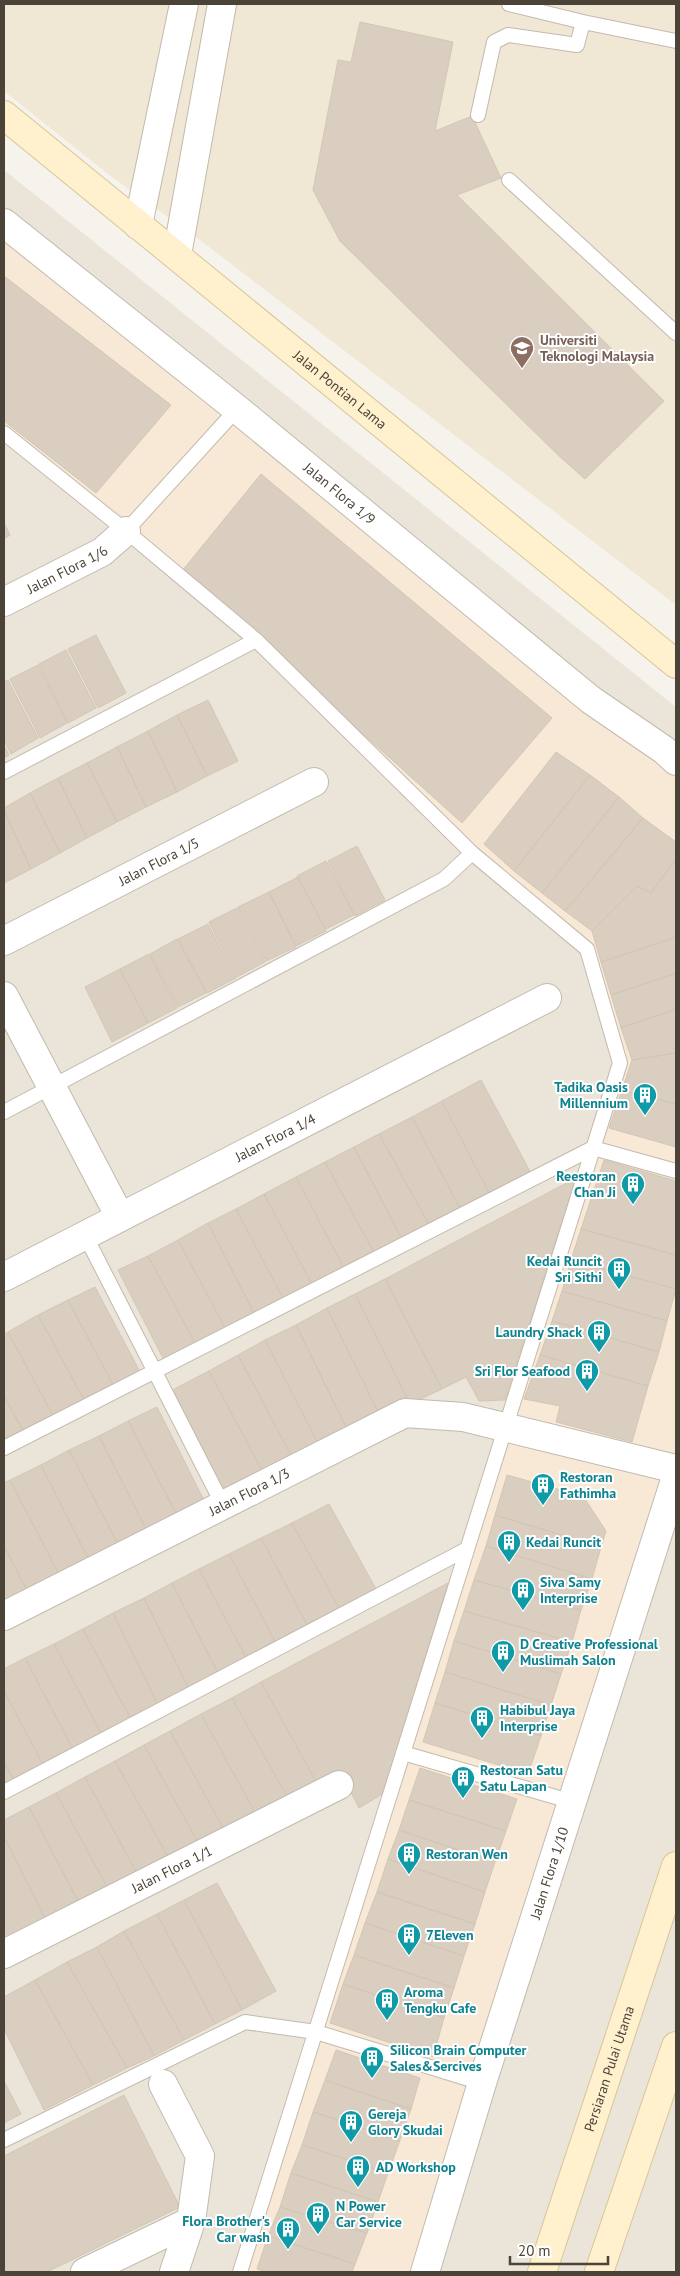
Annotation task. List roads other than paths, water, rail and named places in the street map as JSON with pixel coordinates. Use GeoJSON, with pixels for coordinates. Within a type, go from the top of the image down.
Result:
{"type":"FeatureCollection","features":[{"type":"Feature","properties":{"kind":"street"},"geometry":{"type":"LineString","coordinates":[[138,226],[184,4]]}},
{"type":"Feature","properties":{"kind":"street"},"geometry":{"type":"LineString","coordinates":[[177,256],[222,4]]}},
{"type":"Feature","properties":{"kind":"street","name":"Jalan Pontian Lama"},"geometry":{"type":"LineString","coordinates":[[4,115],[676,664]]}},
{"type":"Feature","properties":{"kind":"street","name":"Jalan Flora 1/9"},"geometry":{"type":"LineString","coordinates":[[4,223],[237,409],[591,700],[664,750],[676,761]]}},
{"type":"Feature","properties":{"kind":"street","name":"Jalan Flora 1/6"},"geometry":{"type":"LineString","coordinates":[[4,602],[102,552],[126,531]]}},
{"type":"Feature","properties":{"kind":"street","name":"Jalan Flora 1/5"},"geometry":{"type":"LineString","coordinates":[[4,942],[314,782]]}},
{"type":"Feature","properties":{"kind":"street"},"geometry":{"type":"LineString","coordinates":[[4,996],[120,1217]]}},
{"type":"Feature","properties":{"kind":"street","name":"Jalan Flora 1/4"},"geometry":{"type":"LineString","coordinates":[[4,1277],[548,998]]}},
{"type":"Feature","properties":{"kind":"street","name":"Jalan Flora 1/3"},"geometry":{"type":"LineString","coordinates":[[4,1616],[405,1413],[463,1417],[676,1469]]}},
{"type":"Feature","properties":{"kind":"street","name":"Jalan Flora 1/10"},"geometry":{"type":"LineString","coordinates":[[425,2272],[482,2083],[676,1477]]}},
{"type":"Feature","properties":{"kind":"street","name":"Jalan Flora 1/1"},"geometry":{"type":"LineString","coordinates":[[4,1954],[339,1785]]}},
{"type":"Feature","properties":{"kind":"street","name":"Persiaran Pulai Utama"},"geometry":{"type":"LineString","coordinates":[[542,2272],[676,1866]]}},
{"type":"Feature","properties":{"kind":"street"},"geometry":{"type":"LineString","coordinates":[[599,2272],[676,2046]]}},
{"type":"Feature","properties":{"kind":"street"},"geometry":{"type":"LineString","coordinates":[[163,2084],[200,2156],[191,2221],[174,2272]]}},
{"type":"Feature","properties":{"kind":"street"},"geometry":{"type":"LineString","coordinates":[[86,2272],[191,2221]]}},
{"type":"Feature","properties":{"kind":"lane"},"geometry":{"type":"LineString","coordinates":[[509,4],[583,22],[676,41]]}},
{"type":"Feature","properties":{"kind":"lane"},"geometry":{"type":"LineString","coordinates":[[478,115],[494,42],[508,35],[577,46],[583,22]]}},
{"type":"Feature","properties":{"kind":"lane"},"geometry":{"type":"LineString","coordinates":[[510,180],[676,333]]}},
{"type":"Feature","properties":{"kind":"lane"},"geometry":{"type":"LineString","coordinates":[[126,531],[237,409]]}},
{"type":"Feature","properties":{"kind":"lane"},"geometry":{"type":"LineString","coordinates":[[4,433],[126,531],[256,640],[472,853],[587,949],[620,1063],[240,2272]]}},
{"type":"Feature","properties":{"kind":"lane"},"geometry":{"type":"LineString","coordinates":[[4,772],[256,640]]}},
{"type":"Feature","properties":{"kind":"lane"},"geometry":{"type":"LineString","coordinates":[[4,1112],[444,879],[472,853]]}},
{"type":"Feature","properties":{"kind":"lane"},"geometry":{"type":"LineString","coordinates":[[4,1448],[593,1148],[676,1171]]}},
{"type":"Feature","properties":{"kind":"lane"},"geometry":{"type":"LineString","coordinates":[[86,1235],[223,1505]]}},
{"type":"Feature","properties":{"kind":"lane"},"geometry":{"type":"LineString","coordinates":[[4,1792],[467,1548]]}},
{"type":"Feature","properties":{"kind":"lane"},"geometry":{"type":"LineString","coordinates":[[403,1753],[572,1802]]}},
{"type":"Feature","properties":{"kind":"lane"},"geometry":{"type":"LineString","coordinates":[[4,2140],[246,2022],[316,2032],[482,2083]]}},
{"type":"Feature","properties":{"kind":"place","name":"Universiti Teknologi Malaysia"},"geometry":{"type":"Point","coordinates":[522,369]}},
{"type":"Feature","properties":{"kind":"place","name":"Tadika Oasis Millennium"},"geometry":{"type":"Point","coordinates":[645,1116]}},
{"type":"Feature","properties":{"kind":"place","name":"Reestoran Chan Ji"},"geometry":{"type":"Point","coordinates":[633,1205]}},
{"type":"Feature","properties":{"kind":"place","name":"Kedai Runcit Sri Sithi"},"geometry":{"type":"Point","coordinates":[619,1290]}},
{"type":"Feature","properties":{"kind":"place","name":"Laundry Shack"},"geometry":{"type":"Point","coordinates":[599,1353]}},
{"type":"Feature","properties":{"kind":"place","name":"Sri Flor Seafood"},"geometry":{"type":"Point","coordinates":[587,1392]}},
{"type":"Feature","properties":{"kind":"place","name":"Restoran Fathimha"},"geometry":{"type":"Point","coordinates":[543,1506]}},
{"type":"Feature","properties":{"kind":"place","name":"Kedai Runcit"},"geometry":{"type":"Point","coordinates":[509,1563]}},
{"type":"Feature","properties":{"kind":"place","name":"Siva Samy Interprise"},"geometry":{"type":"Point","coordinates":[523,1611]}},
{"type":"Feature","properties":{"kind":"place","name":"D Creative Professional Muslimah Salon"},"geometry":{"type":"Point","coordinates":[503,1673]}},
{"type":"Feature","properties":{"kind":"place","name":"Habibul Jaya Interprise"},"geometry":{"type":"Point","coordinates":[482,1739]}},
{"type":"Feature","properties":{"kind":"place","name":"Restoran Satu Satu Lapan"},"geometry":{"type":"Point","coordinates":[463,1799]}},
{"type":"Feature","properties":{"kind":"place","name":"Restoran Wen"},"geometry":{"type":"Point","coordinates":[409,1875]}},
{"type":"Feature","properties":{"kind":"place","name":"7Eleven"},"geometry":{"type":"Point","coordinates":[409,1956]}},
{"type":"Feature","properties":{"kind":"place","name":"Aroma Tengku Cafe"},"geometry":{"type":"Point","coordinates":[387,2021]}},
{"type":"Feature","properties":{"kind":"place","name":"Silicon Brain Computer Sales&Sercives"},"geometry":{"type":"Point","coordinates":[372,2079]}},
{"type":"Feature","properties":{"kind":"place","name":"Gereja Glory Skudai"},"geometry":{"type":"Point","coordinates":[351,2143]}},
{"type":"Feature","properties":{"kind":"place","name":"AD Workshop"},"geometry":{"type":"Point","coordinates":[358,2188]}},
{"type":"Feature","properties":{"kind":"place","name":"N Power Car Service"},"geometry":{"type":"Point","coordinates":[318,2235]}},
{"type":"Feature","properties":{"kind":"place","name":"Flora Brother's Car wash"},"geometry":{"type":"Point","coordinates":[288,2250]}}]}
